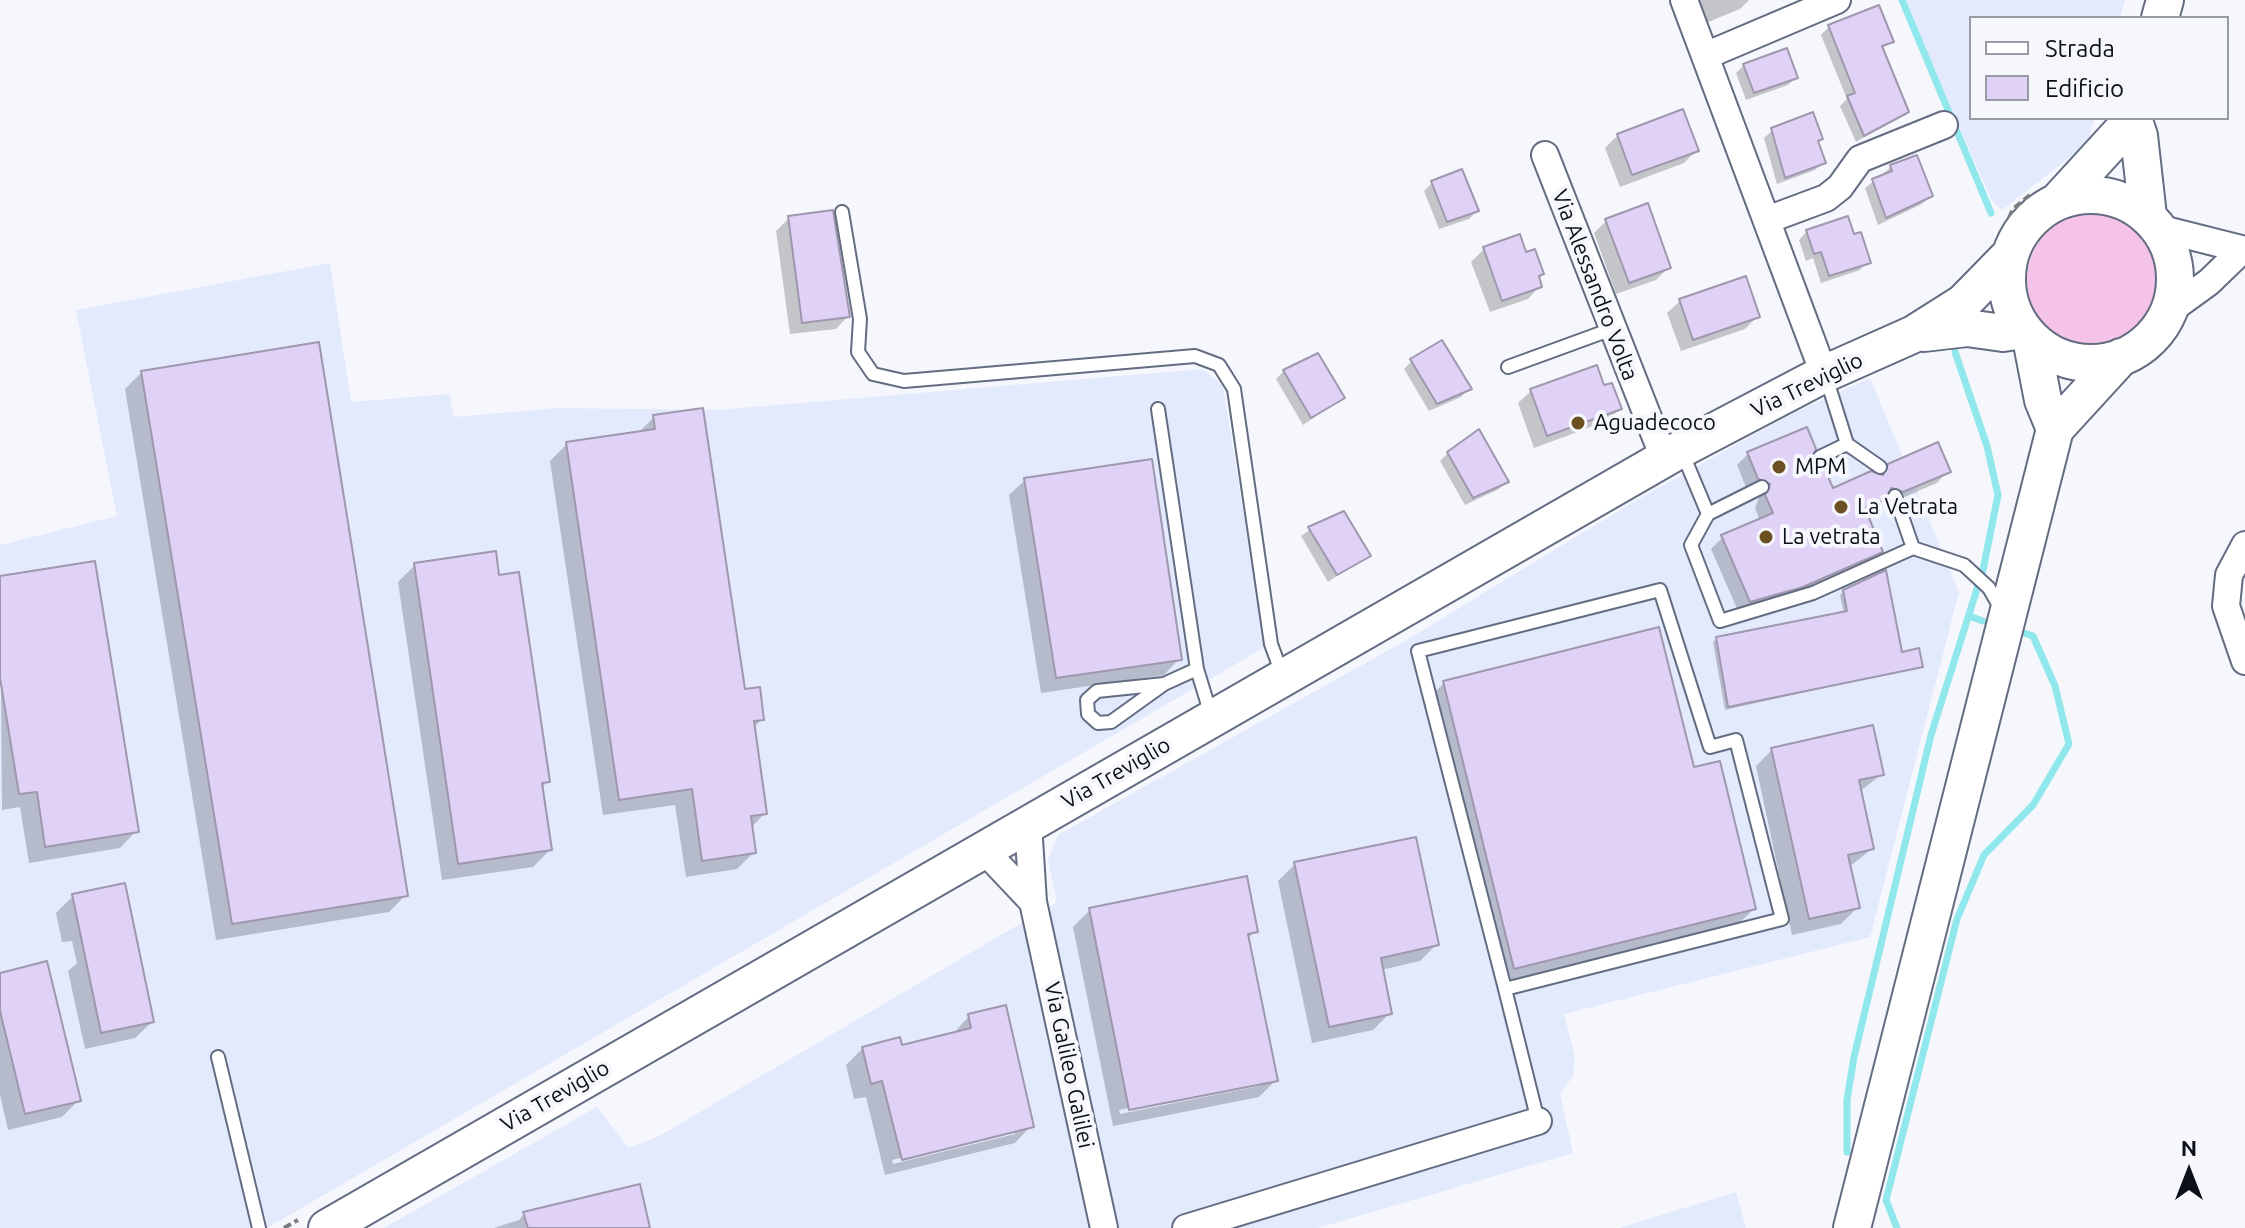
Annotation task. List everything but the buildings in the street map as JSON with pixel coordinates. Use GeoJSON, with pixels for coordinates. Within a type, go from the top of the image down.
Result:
{"type":"FeatureCollection","features":[{"type":"Feature","properties":{"kind":"street"},"geometry":{"type":"LineString","coordinates":[[1684,0],[1824,374]]}},
{"type":"Feature","properties":{"kind":"street"},"geometry":{"type":"LineString","coordinates":[[1705,56],[1837,0]]}},
{"type":"Feature","properties":{"kind":"street"},"geometry":{"type":"LineString","coordinates":[[2055,429],[2043,400],[2027,334],[2008,295],[2009,256],[2028,224],[2058,201],[2133,120]]}},
{"type":"Feature","properties":{"kind":"street"},"geometry":{"type":"LineString","coordinates":[[2027,334],[2064,359],[2102,362],[2121,357],[2141,346],[2157,331],[2169,311],[2175,283],[2171,254],[2153,222],[2134,120]]}},
{"type":"Feature","properties":{"kind":"street"},"geometry":{"type":"LineString","coordinates":[[1767,220],[1826,198],[1840,187],[1860,159],[1944,125]]}},
{"type":"Feature","properties":{"kind":"street","name":"Via Alessandro Volta"},"geometry":{"type":"LineString","coordinates":[[1545,155],[1612,329],[1672,454]]}},
{"type":"Feature","properties":{"kind":"street"},"geometry":{"type":"LineString","coordinates":[[2058,201],[2081,195],[2105,196],[2128,203],[2153,222],[2243,250],[2209,282],[2169,311]]}},
{"type":"Feature","properties":{"kind":"street","name":"Via Treviglio"},"geometry":{"type":"LineString","coordinates":[[310,1225],[983,849],[1672,454],[1824,374],[1914,334],[1963,303],[2009,256]]}},
{"type":"Feature","properties":{"kind":"street","name":"Via Treviglio"},"geometry":{"type":"LineString","coordinates":[[1914,334],[1967,328],[2027,334]]}},
{"type":"Feature","properties":{"kind":"street"},"geometry":{"type":"LineString","coordinates":[[1858,1225],[2004,622],[2055,429],[2121,357]]}},
{"type":"Feature","properties":{"kind":"street"},"geometry":{"type":"LineString","coordinates":[[2245,545],[2229,575],[2226,606],[2245,661]]}},
{"type":"Feature","properties":{"kind":"street","name":"Via Galileo Galilei"},"geometry":{"type":"LineString","coordinates":[[1028,823],[1033,902],[1104,1228]]}},
{"type":"Feature","properties":{"kind":"street"},"geometry":{"type":"LineString","coordinates":[[983,849],[1033,902]]}},
{"type":"Feature","properties":{"kind":"street"},"geometry":{"type":"LineString","coordinates":[[1186,1228],[1538,1121]]}},
{"type":"Feature","properties":{"kind":"lane"},"geometry":{"type":"LineString","coordinates":[[842,212],[860,319],[858,352],[873,374],[904,381],[1195,356],[1219,365],[1234,389],[1271,644],[1283,677]]}},
{"type":"Feature","properties":{"kind":"lane"},"geometry":{"type":"LineString","coordinates":[[1508,367],[1612,329]]}},
{"type":"Feature","properties":{"kind":"lane"},"geometry":{"type":"LineString","coordinates":[[1824,374],[1847,444],[1880,467]]}},
{"type":"Feature","properties":{"kind":"lane"},"geometry":{"type":"LineString","coordinates":[[1158,409],[1197,669],[1211,718]]}},
{"type":"Feature","properties":{"kind":"lane"},"geometry":{"type":"LineString","coordinates":[[1820,457],[1847,444]]}},
{"type":"Feature","properties":{"kind":"lane"},"geometry":{"type":"LineString","coordinates":[[1672,454],[1708,514]]}},
{"type":"Feature","properties":{"kind":"lane"},"geometry":{"type":"LineString","coordinates":[[1762,487],[1708,514],[1691,545],[1720,621],[1813,593],[1913,548],[1964,565],[1999,600],[2004,622]]}},
{"type":"Feature","properties":{"kind":"lane"},"geometry":{"type":"LineString","coordinates":[[1895,496],[1913,548]]}},
{"type":"Feature","properties":{"kind":"lane"},"geometry":{"type":"LineString","coordinates":[[1505,989],[1782,919],[1736,740],[1710,747],[1660,590],[1418,651],[1538,1121]]}},
{"type":"Feature","properties":{"kind":"lane"},"geometry":{"type":"LineString","coordinates":[[1164,684],[1097,691],[1087,700],[1088,714],[1098,723],[1111,722],[1164,684],[1197,669]]}},
{"type":"Feature","properties":{"kind":"lane"},"geometry":{"type":"LineString","coordinates":[[218,1057],[259,1228]]}},
{"type":"Feature","properties":{"kind":"path"},"geometry":{"type":"LineString","coordinates":[[284,1228],[310,1225]]}},
{"type":"Feature","properties":{"kind":"shaded area"},"geometry":{"type":"Polygon","coordinates":[[[1903,0],[2125,0],[2121,16],[1969,16],[1969,120],[2094,120],[2088,143],[2002,210],[1992,201],[1903,0]]]}},
{"type":"Feature","properties":{"kind":"shaded area"},"geometry":{"type":"Polygon","coordinates":[[[2093,214],[2118,219],[2140,233],[2154,255],[2159,280],[2154,305],[2140,327],[2118,341],[2093,346],[2068,341],[2046,327],[2032,305],[2027,280],[2032,255],[2046,233],[2068,219],[2093,214]]]}},
{"type":"Feature","properties":{"kind":"shaded area"},"geometry":{"type":"Polygon","coordinates":[[[330,263],[351,402],[449,394],[454,417],[557,408],[717,410],[1203,369],[1223,386],[1265,647],[267,1228],[0,1228],[0,545],[117,516],[76,310],[330,263]]]}},
{"type":"Feature","properties":{"kind":"shaded area"},"geometry":{"type":"Polygon","coordinates":[[[1870,378],[1959,592],[1870,937],[1564,1014],[1575,1057],[1573,1076],[1560,1094],[1573,1153],[1318,1228],[384,1228],[597,1107],[629,1148],[659,1136],[1057,902],[1048,859],[1058,835],[1405,641],[1638,499],[1793,413],[1870,378]]]}},
{"type":"Feature","properties":{"kind":"shaded area"},"geometry":{"type":"Polygon","coordinates":[[[1736,1192],[1746,1228],[1619,1228],[1736,1192]]]}},
{"type":"Feature","properties":{"kind":"waterway"},"geometry":{"type":"LineString","coordinates":[[1902,0],[1991,213]]}},
{"type":"Feature","properties":{"kind":"waterway"},"geometry":{"type":"LineString","coordinates":[[1847,1152],[1847,1100],[1854,1057],[1931,735],[1983,570],[1998,495],[1987,446],[1955,352]]}},
{"type":"Feature","properties":{"kind":"waterway"},"geometry":{"type":"LineString","coordinates":[[1969,616],[1983,621]]}},
{"type":"Feature","properties":{"kind":"waterway"},"geometry":{"type":"LineString","coordinates":[[1897,1228],[1886,1200],[1957,919],[1984,855],[2033,805],[2069,744],[2055,686],[2033,636],[2024,633]]}},
{"type":"Feature","properties":{"kind":"place","name":"Aguadecoco"},"geometry":{"type":"Point","coordinates":[1578,423]}},
{"type":"Feature","properties":{"kind":"place","name":"MPM"},"geometry":{"type":"Point","coordinates":[1779,467]}},
{"type":"Feature","properties":{"kind":"place","name":"La Vetrata"},"geometry":{"type":"Point","coordinates":[1841,507]}},
{"type":"Feature","properties":{"kind":"place","name":"La vetrata"},"geometry":{"type":"Point","coordinates":[1766,537]}}]}
